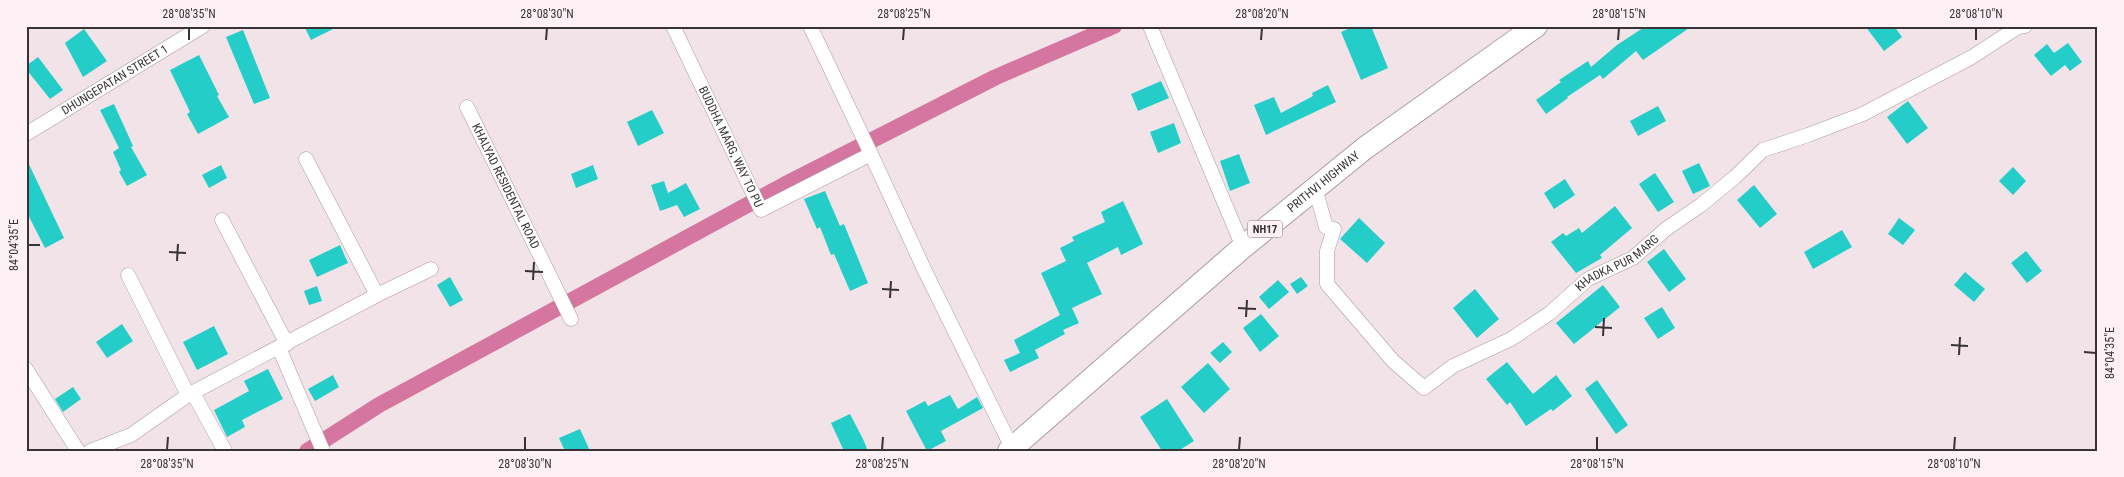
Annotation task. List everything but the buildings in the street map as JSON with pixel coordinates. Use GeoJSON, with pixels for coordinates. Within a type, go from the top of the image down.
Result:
{"type":"FeatureCollection","features":[{"type":"Feature","properties":{"kind":"highway","name":"PRITHVI HIGHWAY"},"geometry":{"type":"LineString","coordinates":[[1011,450],[1243,247],[1315,188],[1372,142],[1536,26]]}},
{"type":"Feature","properties":{"kind":"street","name":"DHUNGEPATAN STREET 1"},"geometry":{"type":"LineString","coordinates":[[26,134],[203,26]]}},
{"type":"Feature","properties":{"kind":"street","name":"BUDDHA MARG, WAY TO PU"},"geometry":{"type":"LineString","coordinates":[[673,26],[762,210],[872,154]]}},
{"type":"Feature","properties":{"kind":"street"},"geometry":{"type":"LineString","coordinates":[[810,26],[1011,450]]}},
{"type":"Feature","properties":{"kind":"street"},"geometry":{"type":"LineString","coordinates":[[1150,26],[1243,247]]}},
{"type":"Feature","properties":{"kind":"street","name":"KHADKA PUR MARG"},"geometry":{"type":"LineString","coordinates":[[1315,188],[1326,227],[1334,229],[1327,250],[1327,284],[1393,361],[1424,388],[1453,366],[1511,339],[1550,313],[1588,279],[1633,258],[1666,229],[1701,205],[1729,182],[1763,150],[1808,136],[1863,114],[1972,57],[2018,27],[2025,26]]}},
{"type":"Feature","properties":{"kind":"street","name":"KHALYAD RESIDENTAL ROAD"},"geometry":{"type":"LineString","coordinates":[[466,107],[571,319]]}},
{"type":"Feature","properties":{"kind":"street"},"geometry":{"type":"LineString","coordinates":[[306,159],[377,295]]}},
{"type":"Feature","properties":{"kind":"street"},"geometry":{"type":"LineString","coordinates":[[222,220],[283,346],[323,451]]}},
{"type":"Feature","properties":{"kind":"street"},"geometry":{"type":"LineString","coordinates":[[90,451],[110,448],[191,394],[377,295],[431,269]]}},
{"type":"Feature","properties":{"kind":"street"},"geometry":{"type":"LineString","coordinates":[[128,275],[191,394],[225,451]]}},
{"type":"Feature","properties":{"kind":"street"},"geometry":{"type":"LineString","coordinates":[[26,369],[78,451]]}},
{"type":"Feature","properties":{"kind":"waterway"},"geometry":{"type":"LineString","coordinates":[[307,451],[379,405],[784,185],[996,77],[1114,26]]}}]}
